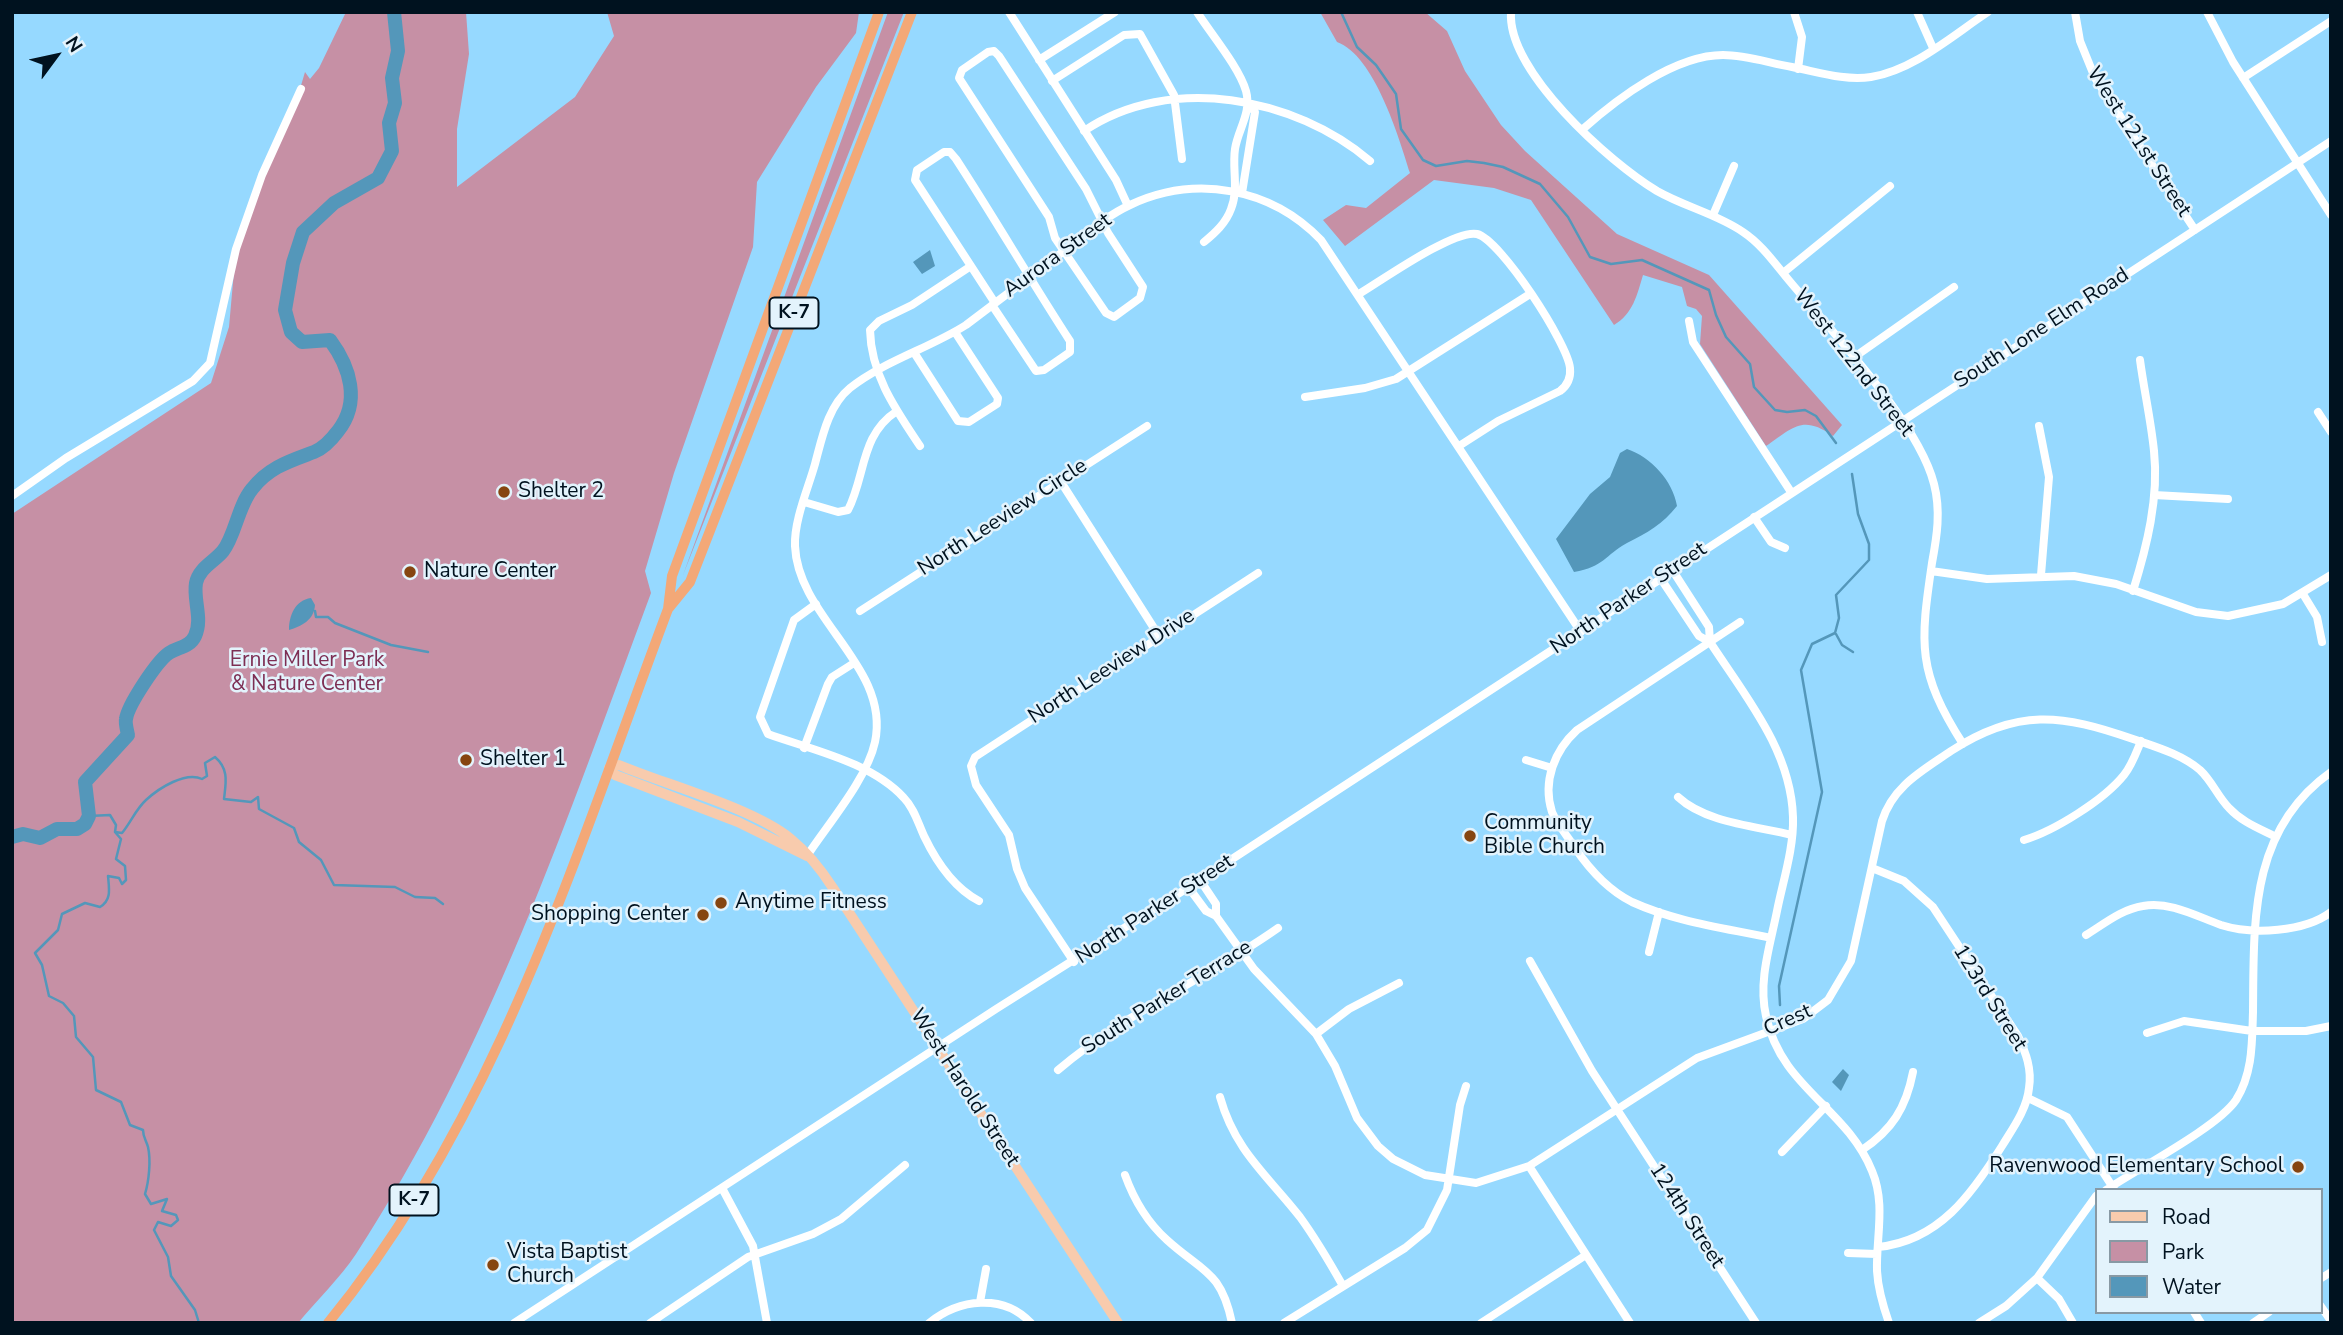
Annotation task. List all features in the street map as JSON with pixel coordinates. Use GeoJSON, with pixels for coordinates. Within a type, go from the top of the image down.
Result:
{"type":"FeatureCollection","features":[{"type":"Feature","properties":{"kind":"highway","name":"K-7"},"geometry":{"type":"LineString","coordinates":[[328,1323],[404,1216],[456,1133],[526,988],[668,609],[672,576],[878,12]]}},
{"type":"Feature","properties":{"kind":"highway","name":"K-7"},"geometry":{"type":"LineString","coordinates":[[668,609],[690,582],[912,12]]}},
{"type":"Feature","properties":{"kind":"main road","name":"West Harold Street"},"geometry":{"type":"LineString","coordinates":[[609,768],[619,765],[758,819],[792,840],[807,856],[833,888],[1118,1323]]}},
{"type":"Feature","properties":{"kind":"street"},"geometry":{"type":"LineString","coordinates":[[1009,12],[1128,206]]}},
{"type":"Feature","properties":{"kind":"street"},"geometry":{"type":"LineString","coordinates":[[1039,60],[1115,12]]}},
{"type":"Feature","properties":{"kind":"street"},"geometry":{"type":"LineString","coordinates":[[1196,12],[1241,80],[1247,102],[1244,125],[1235,146],[1234,168],[1239,192]]}},
{"type":"Feature","properties":{"kind":"street","name":"West 122nd Street"},"geometry":{"type":"LineString","coordinates":[[1511,12],[1514,39],[1548,95],[1641,180],[1749,236],[1853,358],[1900,421],[1923,458],[1935,492],[1938,529],[1923,626],[1924,659],[1936,699],[1963,744]]}},
{"type":"Feature","properties":{"kind":"street"},"geometry":{"type":"LineString","coordinates":[[1794,12],[1802,37],[1798,69]]}},
{"type":"Feature","properties":{"kind":"street"},"geometry":{"type":"LineString","coordinates":[[1917,12],[1933,48]]}},
{"type":"Feature","properties":{"kind":"street"},"geometry":{"type":"LineString","coordinates":[[1583,129],[1601,113],[1667,71],[1693,59],[1736,56],[1845,78],[1873,77],[1901,67],[1988,12]]}},
{"type":"Feature","properties":{"kind":"street","name":"West 121st Street"},"geometry":{"type":"LineString","coordinates":[[2075,12],[2082,49],[2095,78],[2195,230]]}},
{"type":"Feature","properties":{"kind":"street"},"geometry":{"type":"LineString","coordinates":[[2207,12],[2243,79],[2331,215]]}},
{"type":"Feature","properties":{"kind":"street"},"geometry":{"type":"LineString","coordinates":[[2243,79],[2331,21]]}},
{"type":"Feature","properties":{"kind":"street"},"geometry":{"type":"LineString","coordinates":[[1052,81],[1124,35],[1136,32],[1166,76],[1175,100],[1182,159]]}},
{"type":"Feature","properties":{"kind":"street"},"geometry":{"type":"LineString","coordinates":[[988,52],[997,53],[1086,189],[1102,222],[1143,287],[1142,296],[1114,317],[1108,316],[1055,238],[1049,217],[961,82],[959,73],[988,52]]}},
{"type":"Feature","properties":{"kind":"street"},"geometry":{"type":"LineString","coordinates":[[12,496],[66,458],[193,381],[211,363],[236,249],[262,175],[302,89]]}},
{"type":"Feature","properties":{"kind":"street"},"geometry":{"type":"LineString","coordinates":[[1084,131],[1125,111],[1175,100],[1215,99],[1247,102],[1299,117],[1347,143],[1370,161]]}},
{"type":"Feature","properties":{"kind":"street"},"geometry":{"type":"LineString","coordinates":[[1203,242],[1225,220],[1239,192],[1255,112],[1247,102]]}},
{"type":"Feature","properties":{"kind":"street","name":"South Lone Elm Road"},"geometry":{"type":"LineString","coordinates":[[1754,517],[2331,141]]}},
{"type":"Feature","properties":{"kind":"street"},"geometry":{"type":"LineString","coordinates":[[943,153],[953,154],[1020,258],[1029,277],[1072,344],[1069,353],[1039,371],[1034,369],[971,266],[914,176],[917,170],[943,153]]}},
{"type":"Feature","properties":{"kind":"street"},"geometry":{"type":"LineString","coordinates":[[1713,215],[1734,166]]}},
{"type":"Feature","properties":{"kind":"street"},"geometry":{"type":"LineString","coordinates":[[1220,189],[1230,181],[1234,168]]}},
{"type":"Feature","properties":{"kind":"street"},"geometry":{"type":"LineString","coordinates":[[1783,273],[1890,186]]}},
{"type":"Feature","properties":{"kind":"street","name":"Aurora Street"},"geometry":{"type":"LineString","coordinates":[[807,856],[864,769],[875,743],[875,706],[868,684],[802,579],[795,545],[804,502],[836,403],[848,390],[879,371],[955,332],[1102,222],[1128,206],[1181,189],[1239,192],[1281,208],[1314,232],[1337,259],[1581,632]]}},
{"type":"Feature","properties":{"kind":"street"},"geometry":{"type":"LineString","coordinates":[[1359,295],[1444,243],[1467,234],[1477,234],[1490,242],[1530,294],[1568,359],[1570,379],[1560,391],[1498,421],[1459,446]]}},
{"type":"Feature","properties":{"kind":"street"},"geometry":{"type":"LineString","coordinates":[[920,446],[885,394],[871,353],[870,330],[971,266]]}},
{"type":"Feature","properties":{"kind":"street"},"geometry":{"type":"LineString","coordinates":[[1853,358],[1954,287]]}},
{"type":"Feature","properties":{"kind":"street"},"geometry":{"type":"LineString","coordinates":[[1305,397],[1385,384],[1530,294]]}},
{"type":"Feature","properties":{"kind":"street"},"geometry":{"type":"LineString","coordinates":[[1689,321],[1693,342],[1791,492]]}},
{"type":"Feature","properties":{"kind":"street"},"geometry":{"type":"LineString","coordinates":[[915,354],[961,424],[969,422],[997,404],[995,393],[955,332]]}},
{"type":"Feature","properties":{"kind":"street"},"geometry":{"type":"LineString","coordinates":[[2133,591],[2144,557],[2154,495],[2155,453],[2140,360]]}},
{"type":"Feature","properties":{"kind":"street"},"geometry":{"type":"LineString","coordinates":[[804,502],[838,512],[848,510],[867,447],[883,421],[897,411]]}},
{"type":"Feature","properties":{"kind":"street"},"geometry":{"type":"LineString","coordinates":[[2318,412],[2331,432]]}},
{"type":"Feature","properties":{"kind":"street","name":"North Leeview Circle"},"geometry":{"type":"LineString","coordinates":[[860,611],[1147,426]]}},
{"type":"Feature","properties":{"kind":"street"},"geometry":{"type":"LineString","coordinates":[[2039,426],[2049,477],[2040,575]]}},
{"type":"Feature","properties":{"kind":"street"},"geometry":{"type":"LineString","coordinates":[[1061,482],[1159,636]]}},
{"type":"Feature","properties":{"kind":"street"},"geometry":{"type":"LineString","coordinates":[[2154,495],[2228,499]]}},
{"type":"Feature","properties":{"kind":"street"},"geometry":{"type":"LineString","coordinates":[[1754,517],[1771,542],[1785,548]]}},
{"type":"Feature","properties":{"kind":"street","name":"North Parker Street"},"geometry":{"type":"LineString","coordinates":[[514,1323],[1189,888],[1754,517]]}},
{"type":"Feature","properties":{"kind":"street"},"geometry":{"type":"LineString","coordinates":[[1673,571],[1709,627],[1710,642],[1783,761],[1794,817],[1762,982],[1770,1031],[1794,1077],[1826,1106],[1862,1150],[1874,1175],[1878,1197],[1879,1291],[1889,1323]]}},
{"type":"Feature","properties":{"kind":"street"},"geometry":{"type":"LineString","coordinates":[[1931,571],[1987,579],[2040,575],[2074,576],[2106,581],[2196,612],[2228,616],[2269,609],[2302,594],[2331,575]]}},
{"type":"Feature","properties":{"kind":"street","name":"North Leeview Drive"},"geometry":{"type":"LineString","coordinates":[[1074,962],[1025,888],[1017,869],[1009,835],[976,785],[971,766],[975,757],[1258,573]]}},
{"type":"Feature","properties":{"kind":"street"},"geometry":{"type":"LineString","coordinates":[[1661,579],[1699,636],[1710,642]]}},
{"type":"Feature","properties":{"kind":"street"},"geometry":{"type":"LineString","coordinates":[[2302,594],[2317,618],[2322,642]]}},
{"type":"Feature","properties":{"kind":"street"},"geometry":{"type":"LineString","coordinates":[[816,604],[794,620],[760,717],[763,729],[768,734],[864,769],[906,800],[947,873],[957,886],[979,901]]}},
{"type":"Feature","properties":{"kind":"street"},"geometry":{"type":"LineString","coordinates":[[1740,622],[1577,730],[1565,741],[1552,768],[1549,794],[1552,812],[1583,859],[1607,886],[1629,900],[1659,912],[1771,938]]}},
{"type":"Feature","properties":{"kind":"street"},"geometry":{"type":"LineString","coordinates":[[804,748],[832,677],[854,663]]}},
{"type":"Feature","properties":{"kind":"street","name":"Crest"},"geometry":{"type":"LineString","coordinates":[[1216,916],[1241,954],[1316,1034],[1370,1137],[1386,1154],[1412,1170],[1449,1181],[1476,1183],[1528,1166],[1698,1058],[1803,1019],[1816,1010],[1843,980],[1854,953],[1889,801],[1907,782],[1963,744],[1991,729],[2021,720],[2056,718],[2096,726],[2141,741],[2186,760],[2206,776],[2239,818],[2274,836]]}},
{"type":"Feature","properties":{"kind":"street"},"geometry":{"type":"LineString","coordinates":[[2024,840],[2056,826],[2110,789],[2129,768],[2141,741]]}},
{"type":"Feature","properties":{"kind":"street"},"geometry":{"type":"LineString","coordinates":[[1526,760],[1552,768]]}},
{"type":"Feature","properties":{"kind":"street"},"geometry":{"type":"LineString","coordinates":[[1848,1254],[1877,1250],[1918,1237],[1961,1205],[1980,1181],[2028,1098],[2067,1117],[2110,1188],[2215,1121],[2234,1102],[2248,1072],[2263,867],[2274,836],[2297,802],[2331,772]]}},
{"type":"Feature","properties":{"kind":"street"},"geometry":{"type":"LineString","coordinates":[[1678,797],[1706,814],[1792,835]]}},
{"type":"Feature","properties":{"kind":"street","name":"123rd Street"},"geometry":{"type":"LineString","coordinates":[[1872,868],[1904,881],[1933,907],[2022,1046],[2029,1066],[2028,1098]]}},
{"type":"Feature","properties":{"kind":"street"},"geometry":{"type":"LineString","coordinates":[[1189,888],[1206,911],[1216,916],[1216,904],[1200,880]]}},
{"type":"Feature","properties":{"kind":"street"},"geometry":{"type":"LineString","coordinates":[[2086,935],[2130,909],[2145,905],[2172,907],[2225,926],[2258,928],[2301,927],[2331,912]]}},
{"type":"Feature","properties":{"kind":"street"},"geometry":{"type":"LineString","coordinates":[[1649,952],[1659,912]]}},
{"type":"Feature","properties":{"kind":"street","name":"South Parker Terrace"},"geometry":{"type":"LineString","coordinates":[[1058,1070],[1126,1018],[1241,954],[1278,928]]}},
{"type":"Feature","properties":{"kind":"street","name":"124th Street"},"geometry":{"type":"LineString","coordinates":[[1530,961],[1574,1042],[1756,1323]]}},
{"type":"Feature","properties":{"kind":"street"},"geometry":{"type":"LineString","coordinates":[[1316,1034],[1349,1009],[1399,983]]}},
{"type":"Feature","properties":{"kind":"street"},"geometry":{"type":"LineString","coordinates":[[2147,1033],[2184,1021],[2252,1031],[2306,1031],[2331,1027]]}},
{"type":"Feature","properties":{"kind":"street"},"geometry":{"type":"LineString","coordinates":[[1862,1150],[1896,1120],[1910,1089],[1913,1072]]}},
{"type":"Feature","properties":{"kind":"street"},"geometry":{"type":"LineString","coordinates":[[1283,1323],[1414,1242],[1427,1230],[1441,1208],[1449,1181],[1460,1105],[1466,1086]]}},
{"type":"Feature","properties":{"kind":"street"},"geometry":{"type":"LineString","coordinates":[[1220,1097],[1233,1132],[1245,1153],[1300,1218],[1343,1286]]}},
{"type":"Feature","properties":{"kind":"street"},"geometry":{"type":"LineString","coordinates":[[1782,1152],[1826,1106]]}},
{"type":"Feature","properties":{"kind":"street"},"geometry":{"type":"LineString","coordinates":[[650,1323],[755,1255],[832,1225],[857,1209],[905,1166]]}},
{"type":"Feature","properties":{"kind":"street"},"geometry":{"type":"LineString","coordinates":[[1528,1166],[1630,1323]]}},
{"type":"Feature","properties":{"kind":"street"},"geometry":{"type":"LineString","coordinates":[[1125,1175],[1133,1196],[1152,1224],[1222,1287],[1232,1323]]}},
{"type":"Feature","properties":{"kind":"street"},"geometry":{"type":"LineString","coordinates":[[722,1188],[749,1234],[767,1323]]}},
{"type":"Feature","properties":{"kind":"street"},"geometry":{"type":"LineString","coordinates":[[1979,1323],[2006,1306],[2037,1278],[2094,1199]]}},
{"type":"Feature","properties":{"kind":"street"},"geometry":{"type":"LineString","coordinates":[[1481,1323],[1586,1255]]}},
{"type":"Feature","properties":{"kind":"street"},"geometry":{"type":"LineString","coordinates":[[980,1302],[986,1269]]}},
{"type":"Feature","properties":{"kind":"street"},"geometry":{"type":"LineString","coordinates":[[2037,1278],[2059,1299],[2073,1323]]}},
{"type":"Feature","properties":{"kind":"street"},"geometry":{"type":"LineString","coordinates":[[929,1323],[955,1307],[980,1302],[1017,1311],[1031,1323]]}},
{"type":"Feature","properties":{"kind":"green space","name":"Ernie Miller Park & Nature Center"},"geometry":{"type":"Polygon","coordinates":[[[346,12],[466,12],[469,54],[457,129],[457,187],[575,97],[614,36],[607,12],[859,12],[856,33],[816,87],[757,182],[753,247],[674,473],[645,571],[651,593],[522,932],[446,1097],[403,1177],[356,1254],[298,1323],[12,1323],[12,514],[211,383],[229,327],[236,249],[262,175],[297,99],[305,72],[310,79],[319,68],[346,12]]]}},
{"type":"Feature","properties":{"kind":"green space"},"geometry":{"type":"Polygon","coordinates":[[[888,12],[904,12],[683,575],[888,12]]]}},
{"type":"Feature","properties":{"kind":"green space"},"geometry":{"type":"Polygon","coordinates":[[[1320,12],[1425,12],[1447,31],[1465,71],[1501,125],[1525,151],[1617,234],[1709,275],[1842,425],[1833,436],[1813,426],[1798,426],[1766,446],[1700,344],[1702,316],[1696,309],[1687,306],[1682,287],[1643,275],[1630,310],[1614,325],[1531,200],[1494,188],[1434,180],[1345,246],[1323,220],[1346,205],[1366,208],[1410,173],[1392,119],[1373,80],[1350,50],[1337,42],[1320,12]]]}},
{"type":"Feature","properties":{"kind":"water"},"geometry":{"type":"Polygon","coordinates":[[[930,250],[935,266],[922,274],[913,262],[930,250]]]}},
{"type":"Feature","properties":{"kind":"water"},"geometry":{"type":"Polygon","coordinates":[[[1627,449],[1660,471],[1671,488],[1677,506],[1654,528],[1620,547],[1598,564],[1574,572],[1556,539],[1590,494],[1610,477],[1620,453],[1627,449]]]}},
{"type":"Feature","properties":{"kind":"water"},"geometry":{"type":"Polygon","coordinates":[[[311,598],[315,605],[310,618],[289,630],[290,619],[297,605],[311,598]]]}},
{"type":"Feature","properties":{"kind":"water"},"geometry":{"type":"Polygon","coordinates":[[[1843,1069],[1849,1075],[1841,1091],[1832,1082],[1843,1069]]]}},
{"type":"Feature","properties":{"kind":"waterway"},"geometry":{"type":"LineString","coordinates":[[12,837],[23,834],[40,838],[57,829],[77,829],[85,824],[89,816],[85,782],[128,735],[128,712],[151,674],[169,653],[193,640],[198,623],[196,583],[203,569],[227,545],[247,496],[259,481],[273,470],[324,446],[345,420],[351,397],[350,385],[337,350],[330,340],[302,342],[291,332],[285,310],[293,263],[303,232],[334,203],[378,178],[392,151],[389,123],[395,103],[392,78],[398,51],[394,12]]}},
{"type":"Feature","properties":{"kind":"waterway"},"geometry":{"type":"LineString","coordinates":[[1341,12],[1357,47],[1376,65],[1396,94],[1401,129],[1423,160],[1436,166],[1467,161],[1503,167],[1540,184],[1568,217],[1590,257],[1611,264],[1642,260],[1709,290],[1726,337],[1750,364],[1754,387],[1775,410],[1805,410],[1816,416],[1836,443]]}},
{"type":"Feature","properties":{"kind":"waterway"},"geometry":{"type":"LineString","coordinates":[[1780,1005],[1779,986],[1822,792],[1801,670],[1812,644],[1835,633],[1839,618],[1836,595],[1869,560],[1869,544],[1858,514],[1852,474]]}},
{"type":"Feature","properties":{"kind":"waterway"},"geometry":{"type":"LineString","coordinates":[[315,611],[316,617],[328,617],[335,623],[391,645],[428,652]]}},
{"type":"Feature","properties":{"kind":"waterway"},"geometry":{"type":"LineString","coordinates":[[1836,634],[1842,645],[1853,652]]}},
{"type":"Feature","properties":{"kind":"waterway"},"geometry":{"type":"LineString","coordinates":[[115,832],[122,833],[142,804],[165,786],[188,777],[202,779],[207,776],[205,763],[215,757],[225,771],[224,799],[251,802],[258,797],[259,809],[294,828],[299,842],[321,860],[334,885],[395,887],[415,897],[435,898],[443,904]]}},
{"type":"Feature","properties":{"kind":"waterway"},"geometry":{"type":"LineString","coordinates":[[89,816],[110,815],[116,825],[115,832],[121,839],[116,859],[125,866],[126,880],[122,884],[119,878],[108,876],[109,893],[104,904],[100,907],[85,903],[62,914],[58,930],[35,953],[42,965],[49,996],[63,1003],[74,1016],[76,1037],[93,1057],[96,1090],[121,1102],[130,1125],[143,1130],[149,1158],[145,1194],[151,1204],[167,1199],[162,1211],[176,1215],[178,1220],[171,1226],[158,1222],[154,1230],[168,1257],[171,1276],[195,1310],[199,1323]]}},
{"type":"Feature","properties":{"kind":"place","name":"Shelter 2"},"geometry":{"type":"Point","coordinates":[504,492]}},
{"type":"Feature","properties":{"kind":"place","name":"Nature Center"},"geometry":{"type":"Point","coordinates":[410,572]}},
{"type":"Feature","properties":{"kind":"place","name":"Shelter 1"},"geometry":{"type":"Point","coordinates":[466,760]}},
{"type":"Feature","properties":{"kind":"place","name":"Community Bible Church"},"geometry":{"type":"Point","coordinates":[1470,836]}},
{"type":"Feature","properties":{"kind":"place","name":"Anytime Fitness"},"geometry":{"type":"Point","coordinates":[721,903]}},
{"type":"Feature","properties":{"kind":"place","name":"Shopping Center"},"geometry":{"type":"Point","coordinates":[703,915]}},
{"type":"Feature","properties":{"kind":"place","name":"Ravenwood Elementary School"},"geometry":{"type":"Point","coordinates":[2298,1167]}},
{"type":"Feature","properties":{"kind":"place","name":"Vista Baptist Church"},"geometry":{"type":"Point","coordinates":[493,1265]}}]}
